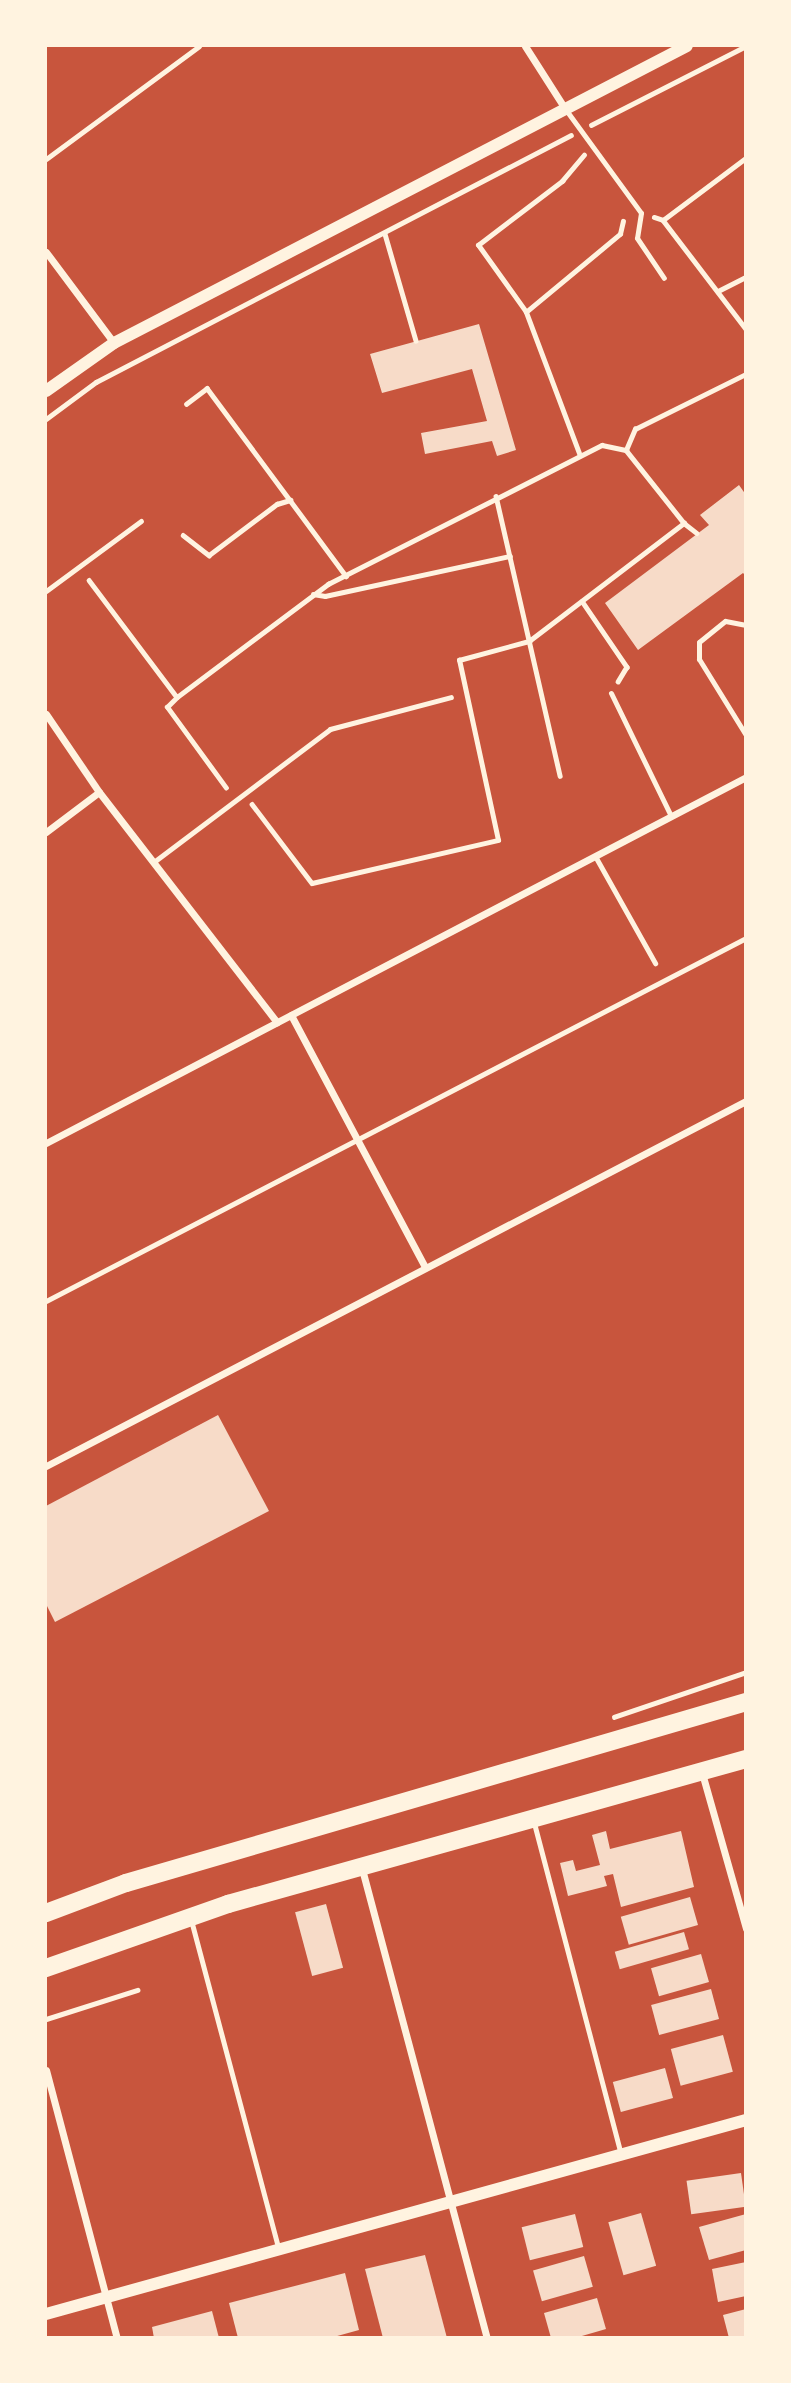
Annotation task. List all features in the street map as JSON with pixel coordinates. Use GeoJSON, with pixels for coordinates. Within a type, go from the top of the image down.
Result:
{"type":"FeatureCollection","features":[{"type":"Feature","properties":{"kind":"main road"},"geometry":{"type":"LineString","coordinates":[[46,1913],[126,1883],[746,1702]]}},
{"type":"Feature","properties":{"kind":"main road"},"geometry":{"type":"LineString","coordinates":[[46,1968],[190,1916],[746,1759]]}},
{"type":"Feature","properties":{"kind":"street"},"geometry":{"type":"LineString","coordinates":[[525,46],[566,110]]}},
{"type":"Feature","properties":{"kind":"street"},"geometry":{"type":"LineString","coordinates":[[46,391],[114,343],[687,46]]}},
{"type":"Feature","properties":{"kind":"street"},"geometry":{"type":"LineString","coordinates":[[46,252],[114,343]]}},
{"type":"Feature","properties":{"kind":"street"},"geometry":{"type":"LineString","coordinates":[[46,714],[99,792],[155,861],[276,1022]]}},
{"type":"Feature","properties":{"kind":"street"},"geometry":{"type":"LineString","coordinates":[[46,1143],[745,780]]}},
{"type":"Feature","properties":{"kind":"street"},"geometry":{"type":"LineString","coordinates":[[46,832],[99,792]]}},
{"type":"Feature","properties":{"kind":"street"},"geometry":{"type":"LineString","coordinates":[[291,1015],[425,1267]]}},
{"type":"Feature","properties":{"kind":"street"},"geometry":{"type":"LineString","coordinates":[[46,1466],[746,1101]]}},
{"type":"Feature","properties":{"kind":"street"},"geometry":{"type":"LineString","coordinates":[[701,1773],[746,1929]]}},
{"type":"Feature","properties":{"kind":"street"},"geometry":{"type":"LineString","coordinates":[[362,1869],[486,2337]]}},
{"type":"Feature","properties":{"kind":"street"},"geometry":{"type":"LineString","coordinates":[[46,2070],[117,2337]]}},
{"type":"Feature","properties":{"kind":"street"},"geometry":{"type":"LineString","coordinates":[[46,2314],[746,2120]]}},
{"type":"Feature","properties":{"kind":"lane"},"geometry":{"type":"LineString","coordinates":[[46,159],[200,46]]}},
{"type":"Feature","properties":{"kind":"lane"},"geometry":{"type":"LineString","coordinates":[[566,110],[578,132],[641,213],[637,238],[664,278]]}},
{"type":"Feature","properties":{"kind":"lane"},"geometry":{"type":"LineString","coordinates":[[46,592],[141,521]]}},
{"type":"Feature","properties":{"kind":"lane"},"geometry":{"type":"LineString","coordinates":[[746,625],[724,621],[699,642],[699,659],[746,735]]}},
{"type":"Feature","properties":{"kind":"lane"},"geometry":{"type":"LineString","coordinates":[[611,693],[671,817]]}},
{"type":"Feature","properties":{"kind":"lane"},"geometry":{"type":"LineString","coordinates":[[155,861],[330,729],[452,697]]}},
{"type":"Feature","properties":{"kind":"lane"},"geometry":{"type":"LineString","coordinates":[[595,856],[654,963]]}},
{"type":"Feature","properties":{"kind":"lane"},"geometry":{"type":"LineString","coordinates":[[46,1301],[356,1137],[746,938]]}},
{"type":"Feature","properties":{"kind":"lane"},"geometry":{"type":"LineString","coordinates":[[534,1820],[621,2155]]}},
{"type":"Feature","properties":{"kind":"lane"},"geometry":{"type":"LineString","coordinates":[[190,1916],[278,2248]]}},
{"type":"Feature","properties":{"kind":"lane"},"geometry":{"type":"LineString","coordinates":[[46,2019],[137,1990]]}},
{"type":"Feature","properties":{"kind":"path"},"geometry":{"type":"LineString","coordinates":[[46,419],[96,382],[746,46]]}},
{"type":"Feature","properties":{"kind":"path"},"geometry":{"type":"LineString","coordinates":[[580,456],[526,312],[478,245],[562,181],[591,149]]}},
{"type":"Feature","properties":{"kind":"path"},"geometry":{"type":"LineString","coordinates":[[663,220],[746,159]]}},
{"type":"Feature","properties":{"kind":"path"},"geometry":{"type":"LineString","coordinates":[[526,312],[620,234],[625,215],[636,206]]}},
{"type":"Feature","properties":{"kind":"path"},"geometry":{"type":"LineString","coordinates":[[641,213],[663,220],[746,328]]}},
{"type":"Feature","properties":{"kind":"path"},"geometry":{"type":"LineString","coordinates":[[385,233],[416,341]]}},
{"type":"Feature","properties":{"kind":"path"},"geometry":{"type":"LineString","coordinates":[[718,291],[746,277]]}},
{"type":"Feature","properties":{"kind":"path"},"geometry":{"type":"LineString","coordinates":[[626,450],[635,429],[746,374]]}},
{"type":"Feature","properties":{"kind":"path"},"geometry":{"type":"LineString","coordinates":[[186,404],[207,388],[346,576]]}},
{"type":"Feature","properties":{"kind":"path"},"geometry":{"type":"LineString","coordinates":[[226,788],[167,708],[177,697],[313,594],[346,576],[496,496],[602,445],[626,450],[684,523],[697,533]]}},
{"type":"Feature","properties":{"kind":"path"},"geometry":{"type":"LineString","coordinates":[[496,496],[560,776]]}},
{"type":"Feature","properties":{"kind":"path"},"geometry":{"type":"LineString","coordinates":[[183,536],[209,555],[277,504],[290,500]]}},
{"type":"Feature","properties":{"kind":"path"},"geometry":{"type":"LineString","coordinates":[[252,804],[312,883],[498,840],[458,660],[529,641],[684,523]]}},
{"type":"Feature","properties":{"kind":"path"},"geometry":{"type":"LineString","coordinates":[[313,594],[325,596],[510,556]]}},
{"type":"Feature","properties":{"kind":"path"},"geometry":{"type":"LineString","coordinates":[[89,580],[177,697]]}},
{"type":"Feature","properties":{"kind":"path"},"geometry":{"type":"LineString","coordinates":[[582,601],[627,667],[611,693]]}},
{"type":"Feature","properties":{"kind":"path"},"geometry":{"type":"LineString","coordinates":[[611,1718],[746,1672]]}},
{"type":"Feature","properties":{"kind":"building"},"geometry":{"type":"Polygon","coordinates":[[[479,324],[516,450],[497,456],[492,441],[425,454],[421,433],[487,421],[472,369],[382,393],[370,354],[479,324]]]}},
{"type":"Feature","properties":{"kind":"building"},"geometry":{"type":"Polygon","coordinates":[[[739,485],[746,495],[746,576],[743,573],[638,650],[605,603],[709,525],[700,515],[739,485]]]}},
{"type":"Feature","properties":{"kind":"building"},"geometry":{"type":"Polygon","coordinates":[[[218,1415],[269,1511],[55,1622],[46,1604],[46,1506],[218,1415]]]}},
{"type":"Feature","properties":{"kind":"building"},"geometry":{"type":"Polygon","coordinates":[[[606,1831],[610,1849],[681,1831],[694,1887],[621,1907],[613,1874],[604,1876],[607,1886],[568,1896],[560,1863],[573,1860],[576,1871],[600,1865],[592,1835],[606,1831]]]}},
{"type":"Feature","properties":{"kind":"building"},"geometry":{"type":"Polygon","coordinates":[[[690,1897],[698,1925],[629,1945],[621,1917],[690,1897]]]}},
{"type":"Feature","properties":{"kind":"building"},"geometry":{"type":"Polygon","coordinates":[[[326,1904],[343,1968],[312,1976],[295,1912],[326,1904]]]}},
{"type":"Feature","properties":{"kind":"building"},"geometry":{"type":"Polygon","coordinates":[[[684,1932],[689,1949],[620,1969],[615,1952],[684,1932]]]}},
{"type":"Feature","properties":{"kind":"building"},"geometry":{"type":"Polygon","coordinates":[[[701,1954],[709,1982],[659,1996],[651,1968],[701,1954]]]}},
{"type":"Feature","properties":{"kind":"building"},"geometry":{"type":"Polygon","coordinates":[[[711,1989],[719,2019],[659,2035],[651,2005],[711,1989]]]}},
{"type":"Feature","properties":{"kind":"building"},"geometry":{"type":"Polygon","coordinates":[[[723,2035],[733,2072],[681,2086],[671,2049],[723,2035]]]}},
{"type":"Feature","properties":{"kind":"building"},"geometry":{"type":"Polygon","coordinates":[[[665,2068],[673,2098],[621,2112],[613,2082],[665,2068]]]}},
{"type":"Feature","properties":{"kind":"building"},"geometry":{"type":"Polygon","coordinates":[[[741,2173],[746,2207],[691,2214],[687,2181],[741,2173]]]}},
{"type":"Feature","properties":{"kind":"building"},"geometry":{"type":"Polygon","coordinates":[[[641,2213],[656,2266],[623,2275],[608,2222],[641,2213]]]}},
{"type":"Feature","properties":{"kind":"building"},"geometry":{"type":"Polygon","coordinates":[[[575,2214],[583,2247],[530,2260],[522,2227],[575,2214]]]}},
{"type":"Feature","properties":{"kind":"building"},"geometry":{"type":"Polygon","coordinates":[[[746,2214],[746,2250],[709,2260],[699,2227],[746,2214]]]}},
{"type":"Feature","properties":{"kind":"building"},"geometry":{"type":"Polygon","coordinates":[[[425,2255],[447,2338],[383,2338],[365,2269],[425,2255]]]}},
{"type":"Feature","properties":{"kind":"building"},"geometry":{"type":"Polygon","coordinates":[[[584,2256],[593,2287],[542,2301],[533,2271],[584,2256]]]}},
{"type":"Feature","properties":{"kind":"building"},"geometry":{"type":"Polygon","coordinates":[[[746,2262],[746,2296],[718,2302],[712,2269],[746,2262]]]}},
{"type":"Feature","properties":{"kind":"building"},"geometry":{"type":"Polygon","coordinates":[[[345,2273],[359,2330],[330,2338],[238,2338],[229,2303],[345,2273]]]}},
{"type":"Feature","properties":{"kind":"building"},"geometry":{"type":"Polygon","coordinates":[[[597,2298],[606,2329],[575,2338],[551,2338],[544,2313],[597,2298]]]}},
{"type":"Feature","properties":{"kind":"building"},"geometry":{"type":"Polygon","coordinates":[[[746,2309],[746,2338],[729,2338],[723,2315],[746,2309]]]}},
{"type":"Feature","properties":{"kind":"building"},"geometry":{"type":"Polygon","coordinates":[[[212,2311],[219,2338],[154,2338],[152,2327],[212,2311]]]}}]}
